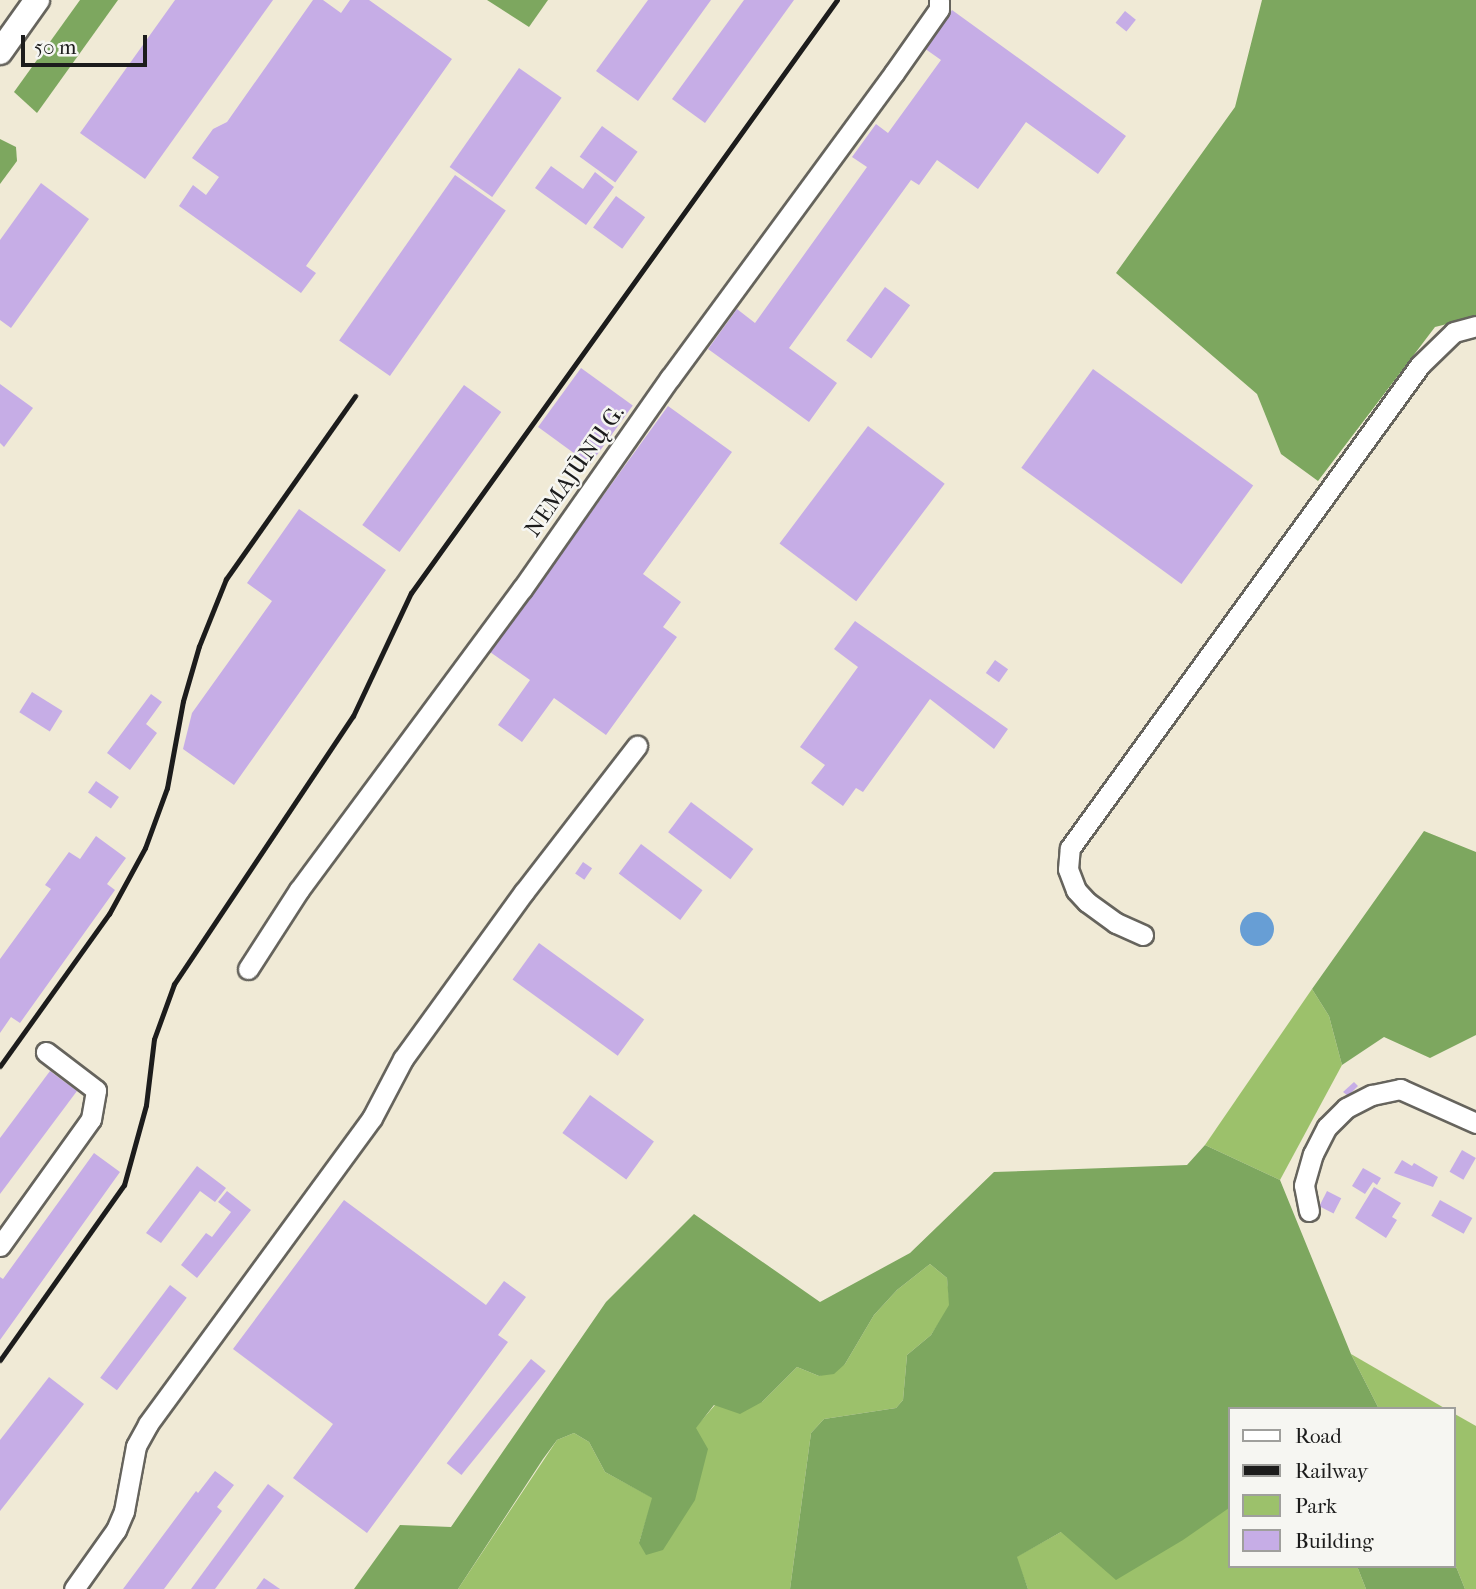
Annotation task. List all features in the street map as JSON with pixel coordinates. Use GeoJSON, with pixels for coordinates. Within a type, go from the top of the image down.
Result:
{"type":"FeatureCollection","features":[{"type":"Feature","properties":{"kind":"main road"},"geometry":{"type":"LineString","coordinates":[[0,52],[37,0]]}},
{"type":"Feature","properties":{"kind":"street","name":"NEMAJŪNŲ G."},"geometry":{"type":"LineString","coordinates":[[248,969],[299,890],[522,589],[670,378],[894,73],[939,9],[939,0]]}},
{"type":"Feature","properties":{"kind":"street"},"geometry":{"type":"LineString","coordinates":[[1143,935],[1116,923],[1076,890],[1068,870],[1070,848],[1420,365],[1454,332],[1476,326]]}},
{"type":"Feature","properties":{"kind":"street"},"geometry":{"type":"LineString","coordinates":[[74,1589],[116,1530],[124,1511],[136,1446],[148,1424],[372,1118],[411,1048],[524,892],[637,746]]}},
{"type":"Feature","properties":{"kind":"street"},"geometry":{"type":"LineString","coordinates":[[0,1246],[91,1119],[96,1090],[46,1052]]}},
{"type":"Feature","properties":{"kind":"street"},"geometry":{"type":"LineString","coordinates":[[1309,1211],[1304,1185],[1313,1154],[1327,1127],[1346,1108],[1372,1095],[1401,1089],[1476,1124]]}},
{"type":"Feature","properties":{"kind":"green space"},"geometry":{"type":"Polygon","coordinates":[[[80,0],[118,0],[37,113],[14,92],[80,0]]]}},
{"type":"Feature","properties":{"kind":"green space"},"geometry":{"type":"Polygon","coordinates":[[[487,0],[548,0],[529,27],[487,0]]]}},
{"type":"Feature","properties":{"kind":"green space"},"geometry":{"type":"Polygon","coordinates":[[[1262,0],[1476,0],[1476,321],[1471,318],[1435,327],[1318,481],[1281,454],[1257,394],[1116,273],[1235,107],[1262,0]]]}},
{"type":"Feature","properties":{"kind":"green space"},"geometry":{"type":"Polygon","coordinates":[[[0,139],[16,147],[17,161],[0,184],[0,139]]]}},
{"type":"Feature","properties":{"kind":"green space"},"geometry":{"type":"Polygon","coordinates":[[[1424,831],[1476,852],[1476,1035],[1430,1058],[1384,1037],[1342,1065],[1329,1016],[1312,989],[1424,831]]]}},
{"type":"Feature","properties":{"kind":"green space"},"geometry":{"type":"Polygon","coordinates":[[[1312,989],[1329,1016],[1342,1065],[1280,1180],[1205,1145],[1312,989]]]}},
{"type":"Feature","properties":{"kind":"green space"},"geometry":{"type":"Polygon","coordinates":[[[1205,1145],[1280,1180],[1351,1354],[1378,1407],[1228,1407],[1228,1509],[1183,1540],[1116,1580],[1061,1532],[1017,1557],[1028,1589],[790,1589],[811,1433],[824,1419],[896,1408],[903,1400],[907,1355],[931,1335],[949,1305],[947,1278],[930,1264],[897,1290],[874,1315],[845,1364],[834,1374],[819,1376],[797,1367],[762,1402],[740,1414],[714,1405],[696,1428],[708,1449],[695,1500],[663,1550],[646,1555],[639,1543],[652,1498],[605,1472],[589,1442],[574,1433],[557,1440],[458,1589],[354,1589],[400,1525],[451,1527],[606,1302],[694,1214],[820,1302],[910,1253],[994,1172],[1187,1165],[1205,1145]]]}},
{"type":"Feature","properties":{"kind":"green space"},"geometry":{"type":"Polygon","coordinates":[[[930,1264],[947,1278],[950,1306],[931,1335],[907,1355],[903,1400],[896,1408],[824,1419],[811,1433],[790,1589],[458,1589],[557,1440],[574,1433],[589,1442],[605,1472],[653,1498],[639,1543],[695,1428],[715,1405],[762,1402],[797,1367],[819,1376],[845,1364],[874,1315],[897,1290],[930,1264]]]}},
{"type":"Feature","properties":{"kind":"green space"},"geometry":{"type":"Polygon","coordinates":[[[1351,1354],[1443,1407],[1378,1407],[1351,1354]]]}},
{"type":"Feature","properties":{"kind":"green space"},"geometry":{"type":"Polygon","coordinates":[[[1455,1414],[1476,1426],[1476,1589],[1465,1589],[1455,1564],[1455,1414]]]}},
{"type":"Feature","properties":{"kind":"green space"},"geometry":{"type":"Polygon","coordinates":[[[1228,1508],[1228,1568],[1358,1568],[1366,1589],[1028,1589],[1016,1557],[1061,1532],[1228,1508]]]}},
{"type":"Feature","properties":{"kind":"green space"},"geometry":{"type":"Polygon","coordinates":[[[1455,1564],[1465,1589],[1366,1589],[1358,1568],[1455,1568],[1455,1564]]]}},
{"type":"Feature","properties":{"kind":"water"},"geometry":{"type":"Polygon","coordinates":[[[1257,912],[1269,917],[1274,929],[1269,941],[1257,946],[1245,941],[1240,929],[1245,917],[1257,912]]]}},
{"type":"Feature","properties":{"kind":"building"},"geometry":{"type":"Polygon","coordinates":[[[175,0],[273,0],[145,179],[80,133],[175,0]]]}},
{"type":"Feature","properties":{"kind":"building"},"geometry":{"type":"Polygon","coordinates":[[[313,0],[323,0],[341,13],[350,0],[369,0],[452,59],[306,266],[316,273],[301,293],[179,206],[193,185],[206,195],[219,177],[192,158],[213,129],[227,122],[313,0]]]}},
{"type":"Feature","properties":{"kind":"building"},"geometry":{"type":"Polygon","coordinates":[[[648,0],[711,0],[638,101],[596,71],[648,0]]]}},
{"type":"Feature","properties":{"kind":"building"},"geometry":{"type":"Polygon","coordinates":[[[744,0],[794,0],[705,123],[672,99],[744,0]]]}},
{"type":"Feature","properties":{"kind":"building"},"geometry":{"type":"Polygon","coordinates":[[[952,10],[1126,136],[1098,174],[1026,122],[978,189],[937,160],[919,185],[911,180],[789,348],[837,383],[809,422],[708,349],[737,309],[755,323],[867,167],[852,157],[876,124],[888,133],[941,60],[924,48],[952,10]]]}},
{"type":"Feature","properties":{"kind":"building"},"geometry":{"type":"Polygon","coordinates":[[[1125,11],[1136,20],[1126,31],[1116,23],[1125,11]]]}},
{"type":"Feature","properties":{"kind":"building"},"geometry":{"type":"Polygon","coordinates":[[[519,68],[562,98],[492,197],[450,167],[519,68]]]}},
{"type":"Feature","properties":{"kind":"building"},"geometry":{"type":"Polygon","coordinates":[[[602,126],[638,152],[615,183],[580,157],[602,126]]]}},
{"type":"Feature","properties":{"kind":"building"},"geometry":{"type":"Polygon","coordinates":[[[551,166],[583,189],[595,172],[614,187],[586,225],[535,188],[551,166]]]}},
{"type":"Feature","properties":{"kind":"building"},"geometry":{"type":"Polygon","coordinates":[[[455,175],[506,211],[390,376],[339,340],[455,175]]]}},
{"type":"Feature","properties":{"kind":"building"},"geometry":{"type":"Polygon","coordinates":[[[41,183],[89,219],[11,328],[0,320],[0,240],[41,183]]]}},
{"type":"Feature","properties":{"kind":"building"},"geometry":{"type":"Polygon","coordinates":[[[616,196],[645,217],[622,249],[593,228],[616,196]]]}},
{"type":"Feature","properties":{"kind":"building"},"geometry":{"type":"Polygon","coordinates":[[[885,287],[910,305],[871,359],[846,340],[885,287]]]}},
{"type":"Feature","properties":{"kind":"building"},"geometry":{"type":"Polygon","coordinates":[[[581,368],[633,406],[590,465],[538,427],[581,368]]]}},
{"type":"Feature","properties":{"kind":"building"},"geometry":{"type":"Polygon","coordinates":[[[1093,369],[1253,485],[1181,584],[1021,468],[1093,369]]]}},
{"type":"Feature","properties":{"kind":"building"},"geometry":{"type":"Polygon","coordinates":[[[0,384],[33,408],[4,447],[0,443],[0,384]]]}},
{"type":"Feature","properties":{"kind":"building"},"geometry":{"type":"Polygon","coordinates":[[[464,385],[501,412],[400,552],[362,525],[464,385]]]}},
{"type":"Feature","properties":{"kind":"building"},"geometry":{"type":"Polygon","coordinates":[[[668,406],[732,452],[643,574],[681,602],[663,627],[677,637],[606,735],[554,698],[522,742],[498,725],[530,680],[490,652],[668,406]]]}},
{"type":"Feature","properties":{"kind":"building"},"geometry":{"type":"Polygon","coordinates":[[[868,426],[945,484],[856,601],[780,543],[868,426]]]}},
{"type":"Feature","properties":{"kind":"building"},"geometry":{"type":"Polygon","coordinates":[[[299,509],[386,570],[234,785],[183,749],[192,713],[272,601],[247,583],[299,509]]]}},
{"type":"Feature","properties":{"kind":"building"},"geometry":{"type":"Polygon","coordinates":[[[855,621],[1008,729],[994,749],[930,699],[863,792],[856,788],[843,806],[811,783],[825,765],[800,747],[858,667],[834,649],[855,621]]]}},
{"type":"Feature","properties":{"kind":"building"},"geometry":{"type":"Polygon","coordinates":[[[995,660],[1008,669],[999,682],[986,673],[995,660]]]}},
{"type":"Feature","properties":{"kind":"building"},"geometry":{"type":"Polygon","coordinates":[[[32,692],[63,711],[50,731],[19,712],[32,692]]]}},
{"type":"Feature","properties":{"kind":"building"},"geometry":{"type":"Polygon","coordinates":[[[151,694],[162,702],[146,724],[157,733],[130,770],[107,753],[151,694]]]}},
{"type":"Feature","properties":{"kind":"building"},"geometry":{"type":"Polygon","coordinates":[[[96,781],[119,797],[111,809],[88,792],[96,781]]]}},
{"type":"Feature","properties":{"kind":"building"},"geometry":{"type":"Polygon","coordinates":[[[691,802],[753,849],[730,879],[668,832],[691,802]]]}},
{"type":"Feature","properties":{"kind":"building"},"geometry":{"type":"Polygon","coordinates":[[[96,836],[126,858],[107,884],[115,890],[20,1023],[11,1017],[0,1033],[0,959],[51,889],[45,885],[69,852],[80,859],[96,836]]]}},
{"type":"Feature","properties":{"kind":"building"},"geometry":{"type":"Polygon","coordinates":[[[641,844],[702,890],[680,920],[619,874],[641,844]]]}},
{"type":"Feature","properties":{"kind":"building"},"geometry":{"type":"Polygon","coordinates":[[[583,862],[592,868],[584,880],[575,874],[583,862]]]}},
{"type":"Feature","properties":{"kind":"building"},"geometry":{"type":"Polygon","coordinates":[[[539,943],[644,1019],[618,1056],[513,979],[539,943]]]}},
{"type":"Feature","properties":{"kind":"building"},"geometry":{"type":"Polygon","coordinates":[[[50,1071],[77,1091],[0,1194],[0,1138],[50,1071]]]}},
{"type":"Feature","properties":{"kind":"building"},"geometry":{"type":"Polygon","coordinates":[[[1354,1082],[1358,1086],[1348,1096],[1343,1092],[1354,1082]]]}},
{"type":"Feature","properties":{"kind":"building"},"geometry":{"type":"Polygon","coordinates":[[[590,1095],[654,1141],[626,1179],[562,1133],[590,1095]]]}},
{"type":"Feature","properties":{"kind":"building"},"geometry":{"type":"Polygon","coordinates":[[[1462,1150],[1476,1158],[1463,1180],[1450,1172],[1462,1150]]]}},
{"type":"Feature","properties":{"kind":"building"},"geometry":{"type":"Polygon","coordinates":[[[94,1153],[120,1172],[0,1340],[0,1277],[3,1279],[94,1153]]]}},
{"type":"Feature","properties":{"kind":"building"},"geometry":{"type":"Polygon","coordinates":[[[1402,1160],[1412,1166],[1414,1163],[1438,1177],[1433,1187],[1394,1173],[1402,1160]]]}},
{"type":"Feature","properties":{"kind":"building"},"geometry":{"type":"Polygon","coordinates":[[[197,1166],[226,1188],[215,1202],[200,1191],[161,1243],[146,1233],[197,1166]]]}},
{"type":"Feature","properties":{"kind":"building"},"geometry":{"type":"Polygon","coordinates":[[[1363,1168],[1381,1178],[1377,1185],[1373,1182],[1365,1194],[1352,1186],[1363,1168]]]}},
{"type":"Feature","properties":{"kind":"building"},"geometry":{"type":"Polygon","coordinates":[[[1374,1187],[1401,1203],[1392,1217],[1397,1220],[1386,1238],[1355,1218],[1374,1187]]]}},
{"type":"Feature","properties":{"kind":"building"},"geometry":{"type":"Polygon","coordinates":[[[227,1191],[251,1210],[197,1278],[181,1265],[206,1233],[212,1237],[231,1212],[218,1202],[227,1191]]]}},
{"type":"Feature","properties":{"kind":"building"},"geometry":{"type":"Polygon","coordinates":[[[1327,1191],[1341,1198],[1334,1213],[1319,1206],[1327,1191]]]}},
{"type":"Feature","properties":{"kind":"building"},"geometry":{"type":"Polygon","coordinates":[[[344,1200],[486,1305],[504,1281],[526,1297],[498,1335],[508,1342],[367,1533],[293,1478],[333,1424],[233,1349],[344,1200]]]}},
{"type":"Feature","properties":{"kind":"building"},"geometry":{"type":"Polygon","coordinates":[[[1440,1200],[1472,1218],[1464,1234],[1431,1216],[1440,1200]]]}},
{"type":"Feature","properties":{"kind":"building"},"geometry":{"type":"Polygon","coordinates":[[[170,1285],[187,1298],[117,1390],[100,1378],[170,1285]]]}},
{"type":"Feature","properties":{"kind":"building"},"geometry":{"type":"Polygon","coordinates":[[[531,1359],[546,1371],[461,1475],[447,1463],[531,1359]]]}},
{"type":"Feature","properties":{"kind":"building"},"geometry":{"type":"Polygon","coordinates":[[[49,1377],[84,1404],[0,1511],[0,1440],[49,1377]]]}},
{"type":"Feature","properties":{"kind":"building"},"geometry":{"type":"Polygon","coordinates":[[[215,1471],[234,1485],[217,1507],[222,1511],[164,1589],[123,1589],[196,1491],[198,1493],[215,1471]]]}},
{"type":"Feature","properties":{"kind":"building"},"geometry":{"type":"Polygon","coordinates":[[[268,1484],[284,1496],[215,1589],[191,1589],[268,1484]]]}},
{"type":"Feature","properties":{"kind":"building"},"geometry":{"type":"Polygon","coordinates":[[[264,1578],[280,1589],[256,1589],[264,1578]]]}},
{"type":"Feature","properties":{"kind":"railway"},"geometry":{"type":"LineString","coordinates":[[0,1360],[124,1185],[146,1105],[154,1039],[174,984],[353,716],[411,593],[837,0]]}},
{"type":"Feature","properties":{"kind":"railway"},"geometry":{"type":"LineString","coordinates":[[0,1066],[109,914],[145,848],[167,788],[183,701],[199,646],[226,579],[355,396]]}}]}
